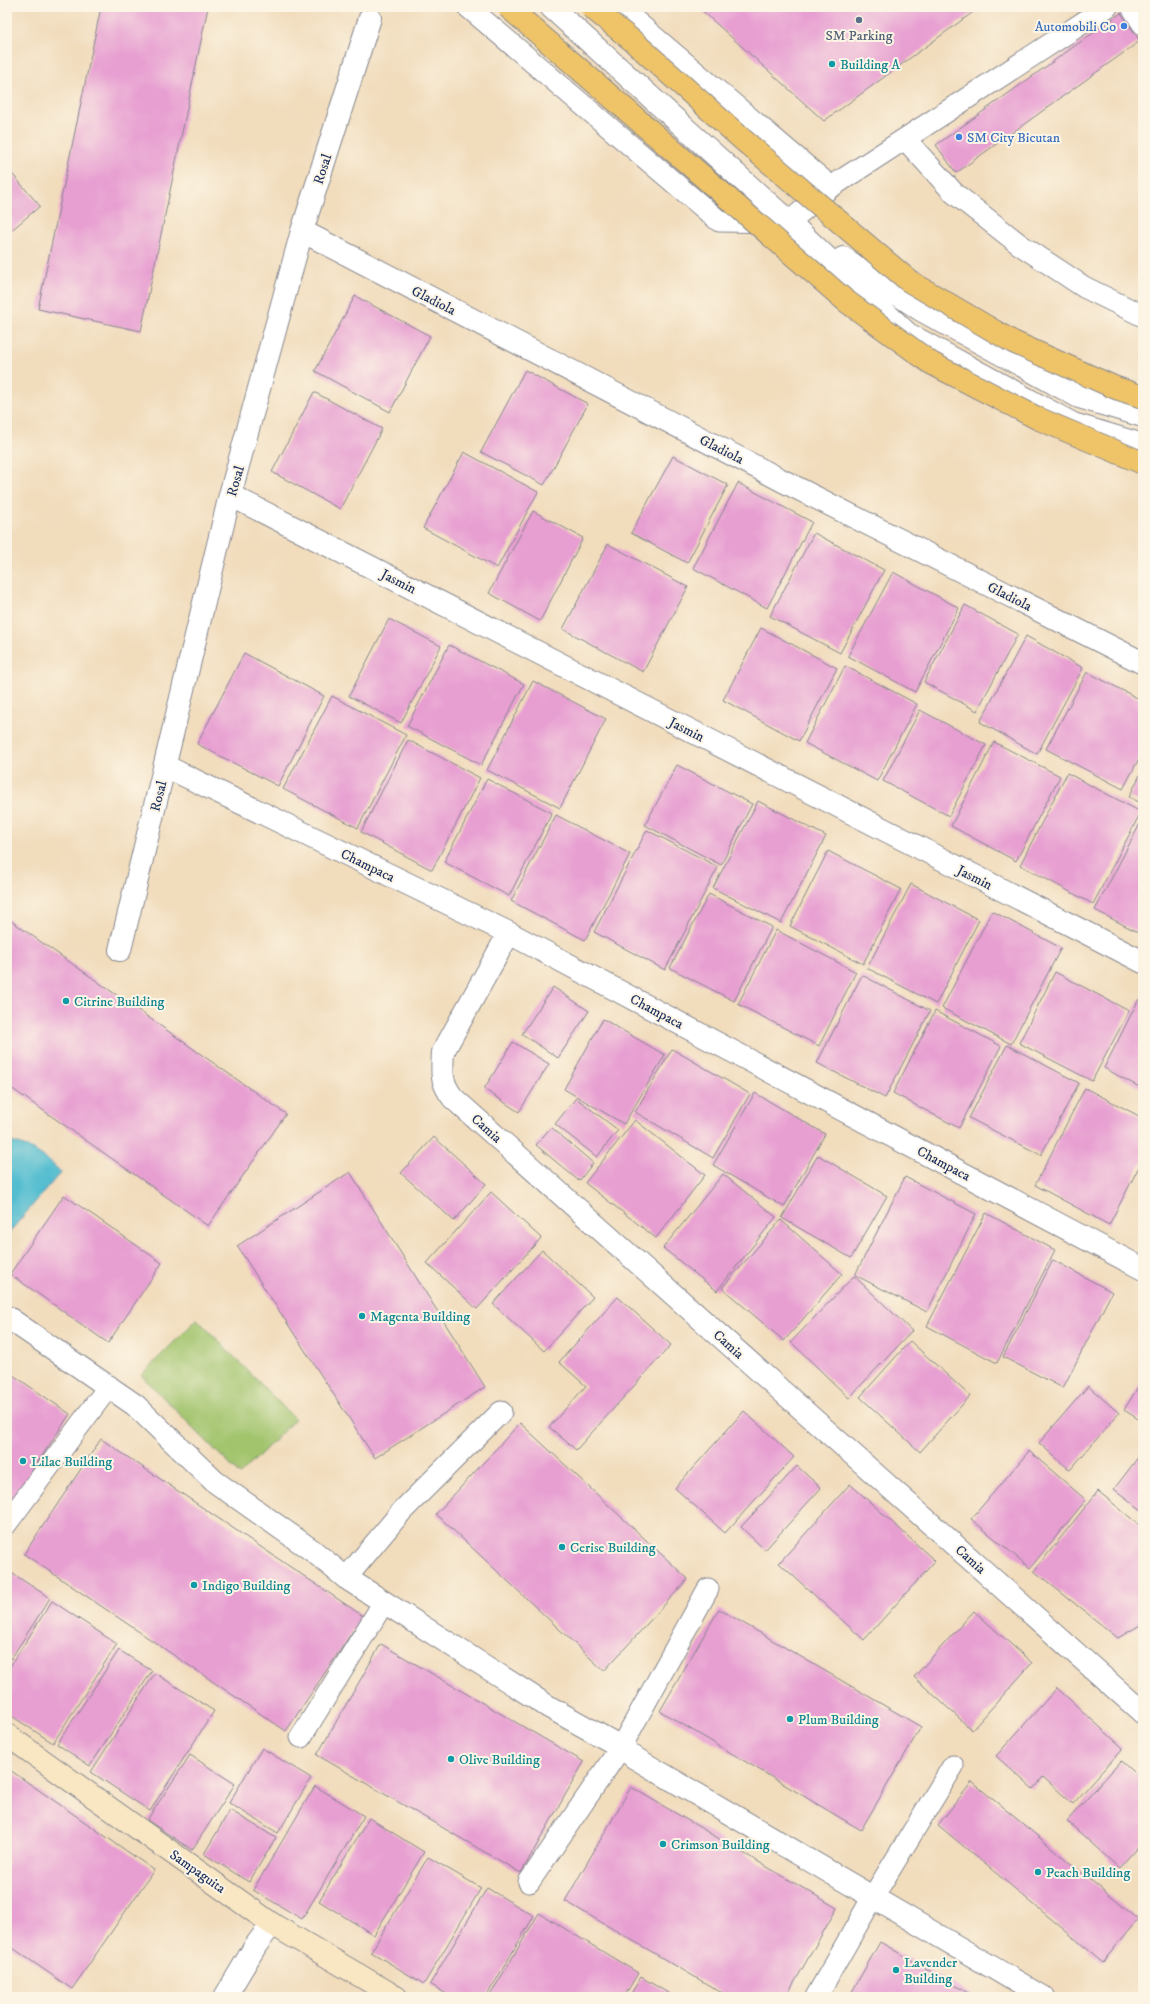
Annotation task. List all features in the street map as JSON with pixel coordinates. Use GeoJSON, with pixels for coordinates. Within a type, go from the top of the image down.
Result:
{"type":"FeatureCollection","features":[{"type":"Feature","properties":{"kind":"highway"},"geometry":{"type":"LineString","coordinates":[[508,7],[846,301],[931,363],[1037,418],[1143,463]]}},
{"type":"Feature","properties":{"kind":"highway"},"geometry":{"type":"LineString","coordinates":[[591,7],[634,42],[742,139],[909,281],[1013,342],[1116,388],[1143,398]]}},
{"type":"Feature","properties":{"kind":"street"},"geometry":{"type":"LineString","coordinates":[[551,7],[789,222],[908,334],[1073,424],[1143,445]]}},
{"type":"Feature","properties":{"kind":"street","name":"Rosal"},"geometry":{"type":"LineString","coordinates":[[120,950],[230,495],[302,231],[370,18]]}},
{"type":"Feature","properties":{"kind":"street"},"geometry":{"type":"LineString","coordinates":[[789,222],[921,310],[1066,390],[1079,397],[1143,416]]}},
{"type":"Feature","properties":{"kind":"street","name":"Gladiola"},"geometry":{"type":"LineString","coordinates":[[302,231],[792,485],[1143,663]]}},
{"type":"Feature","properties":{"kind":"street","name":"Jasmin"},"geometry":{"type":"LineString","coordinates":[[230,495],[1143,962]]}},
{"type":"Feature","properties":{"kind":"street","name":"Champaca"},"geometry":{"type":"LineString","coordinates":[[165,766],[509,933],[1143,1268]]}},
{"type":"Feature","properties":{"kind":"street","name":"Camia"},"geometry":{"type":"LineString","coordinates":[[509,933],[443,1052],[442,1074],[445,1087],[453,1098],[1143,1713]]}},
{"type":"Feature","properties":{"kind":"street"},"geometry":{"type":"LineString","coordinates":[[7,1317],[135,1405],[214,1481],[313,1551],[346,1578],[549,1708],[621,1747],[635,1758],[1043,1997]]}},
{"type":"Feature","properties":{"kind":"street","name":"Sampaguita"},"geometry":{"type":"LineString","coordinates":[[7,1735],[272,1924],[396,1997]]}},
{"type":"Feature","properties":{"kind":"street"},"geometry":{"type":"LineString","coordinates":[[225,1997],[256,1945],[272,1924]]}},
{"type":"Feature","properties":{"kind":"lane"},"geometry":{"type":"LineString","coordinates":[[468,7],[719,221],[789,222],[831,188],[1104,8]]}},
{"type":"Feature","properties":{"kind":"lane"},"geometry":{"type":"LineString","coordinates":[[619,7],[831,188]]}},
{"type":"Feature","properties":{"kind":"lane"},"geometry":{"type":"LineString","coordinates":[[1132,7],[1143,24]]}},
{"type":"Feature","properties":{"kind":"lane"},"geometry":{"type":"LineString","coordinates":[[905,139],[954,193],[1019,244],[1084,286],[1143,316]]}},
{"type":"Feature","properties":{"kind":"lane"},"geometry":{"type":"LineString","coordinates":[[7,1523],[109,1386]]}},
{"type":"Feature","properties":{"kind":"lane"},"geometry":{"type":"LineString","coordinates":[[346,1578],[402,1511],[501,1412]]}},
{"type":"Feature","properties":{"kind":"lane"},"geometry":{"type":"LineString","coordinates":[[529,1882],[621,1747],[708,1589]]}},
{"type":"Feature","properties":{"kind":"lane"},"geometry":{"type":"LineString","coordinates":[[300,1737],[384,1602]]}},
{"type":"Feature","properties":{"kind":"lane"},"geometry":{"type":"LineString","coordinates":[[816,1997],[873,1897],[952,1766]]}},
{"type":"Feature","properties":{"kind":"green space"},"geometry":{"type":"Polygon","coordinates":[[[197,1319],[295,1419],[240,1475],[141,1375],[197,1319]]]}},
{"type":"Feature","properties":{"kind":"water"},"geometry":{"type":"Polygon","coordinates":[[[7,1141],[37,1152],[61,1172],[7,1235],[7,1141]]]}},
{"type":"Feature","properties":{"kind":"building"},"geometry":{"type":"Polygon","coordinates":[[[101,7],[208,7],[141,331],[38,309],[101,7]]]}},
{"type":"Feature","properties":{"kind":"building","name":"Building A"},"geometry":{"type":"Polygon","coordinates":[[[698,7],[980,7],[824,121],[698,7]]]}},
{"type":"Feature","properties":{"kind":"building"},"geometry":{"type":"Polygon","coordinates":[[[1121,13],[1140,41],[956,173],[936,145],[1121,13]]]}},
{"type":"Feature","properties":{"kind":"building"},"geometry":{"type":"Polygon","coordinates":[[[7,168],[40,206],[7,234],[7,168]]]}},
{"type":"Feature","properties":{"kind":"building"},"geometry":{"type":"Polygon","coordinates":[[[355,296],[430,336],[390,412],[315,371],[355,296]]]}},
{"type":"Feature","properties":{"kind":"building"},"geometry":{"type":"Polygon","coordinates":[[[525,370],[588,404],[544,485],[481,452],[525,370]]]}},
{"type":"Feature","properties":{"kind":"building"},"geometry":{"type":"Polygon","coordinates":[[[314,392],[382,429],[340,509],[272,472],[314,392]]]}},
{"type":"Feature","properties":{"kind":"building"},"geometry":{"type":"Polygon","coordinates":[[[464,452],[538,492],[497,568],[423,528],[464,452]]]}},
{"type":"Feature","properties":{"kind":"building"},"geometry":{"type":"Polygon","coordinates":[[[673,456],[728,485],[687,563],[631,533],[673,456]]]}},
{"type":"Feature","properties":{"kind":"building"},"geometry":{"type":"Polygon","coordinates":[[[738,483],[812,522],[767,608],[693,568],[738,483]]]}},
{"type":"Feature","properties":{"kind":"building"},"geometry":{"type":"Polygon","coordinates":[[[533,511],[583,538],[540,621],[489,593],[533,511]]]}},
{"type":"Feature","properties":{"kind":"building"},"geometry":{"type":"Polygon","coordinates":[[[814,533],[884,570],[840,653],[770,616],[814,533]]]}},
{"type":"Feature","properties":{"kind":"building"},"geometry":{"type":"Polygon","coordinates":[[[608,544],[688,587],[643,672],[563,629],[608,544]]]}},
{"type":"Feature","properties":{"kind":"building"},"geometry":{"type":"Polygon","coordinates":[[[893,572],[959,608],[915,692],[848,656],[893,572]]]}},
{"type":"Feature","properties":{"kind":"building"},"geometry":{"type":"Polygon","coordinates":[[[965,605],[1018,634],[977,711],[924,682],[965,605]]]}},
{"type":"Feature","properties":{"kind":"building"},"geometry":{"type":"Polygon","coordinates":[[[389,619],[441,646],[401,723],[349,696],[389,619]]]}},
{"type":"Feature","properties":{"kind":"building"},"geometry":{"type":"Polygon","coordinates":[[[761,628],[837,668],[799,741],[723,700],[761,628]]]}},
{"type":"Feature","properties":{"kind":"building"},"geometry":{"type":"Polygon","coordinates":[[[1026,636],[1083,668],[1037,754],[980,722],[1026,636]]]}},
{"type":"Feature","properties":{"kind":"building"},"geometry":{"type":"Polygon","coordinates":[[[449,645],[524,684],[481,765],[407,726],[449,645]]]}},
{"type":"Feature","properties":{"kind":"building"},"geometry":{"type":"Polygon","coordinates":[[[244,653],[324,696],[278,786],[197,744],[244,653]]]}},
{"type":"Feature","properties":{"kind":"building"},"geometry":{"type":"Polygon","coordinates":[[[845,666],[917,704],[877,781],[805,743],[845,666]]]}},
{"type":"Feature","properties":{"kind":"building"},"geometry":{"type":"Polygon","coordinates":[[[1087,672],[1143,701],[1143,751],[1123,789],[1046,749],[1087,672]]]}},
{"type":"Feature","properties":{"kind":"building"},"geometry":{"type":"Polygon","coordinates":[[[533,681],[606,719],[560,808],[487,770],[533,681]]]}},
{"type":"Feature","properties":{"kind":"building"},"geometry":{"type":"Polygon","coordinates":[[[332,696],[406,735],[358,828],[283,789],[332,696]]]}},
{"type":"Feature","properties":{"kind":"building"},"geometry":{"type":"Polygon","coordinates":[[[920,710],[986,745],[949,816],[883,781],[920,710]]]}},
{"type":"Feature","properties":{"kind":"building"},"geometry":{"type":"Polygon","coordinates":[[[408,740],[480,778],[432,870],[361,832],[408,740]]]}},
{"type":"Feature","properties":{"kind":"building"},"geometry":{"type":"Polygon","coordinates":[[[994,742],[1060,776],[1016,861],[951,826],[994,742]]]}},
{"type":"Feature","properties":{"kind":"building"},"geometry":{"type":"Polygon","coordinates":[[[677,765],[752,804],[721,865],[645,825],[677,765]]]}},
{"type":"Feature","properties":{"kind":"building"},"geometry":{"type":"Polygon","coordinates":[[[1143,769],[1143,804],[1129,797],[1143,769]]]}},
{"type":"Feature","properties":{"kind":"building"},"geometry":{"type":"Polygon","coordinates":[[[1067,773],[1141,812],[1093,904],[1020,865],[1067,773]]]}},
{"type":"Feature","properties":{"kind":"building"},"geometry":{"type":"Polygon","coordinates":[[[487,779],[552,813],[509,896],[444,862],[487,779]]]}},
{"type":"Feature","properties":{"kind":"building"},"geometry":{"type":"Polygon","coordinates":[[[758,801],[826,836],[781,923],[713,888],[758,801]]]}},
{"type":"Feature","properties":{"kind":"building"},"geometry":{"type":"Polygon","coordinates":[[[556,815],[630,854],[585,940],[511,901],[556,815]]]}},
{"type":"Feature","properties":{"kind":"building"},"geometry":{"type":"Polygon","coordinates":[[[1143,818],[1143,935],[1095,910],[1143,818]]]}},
{"type":"Feature","properties":{"kind":"building"},"geometry":{"type":"Polygon","coordinates":[[[647,830],[718,867],[665,970],[594,932],[647,830]]]}},
{"type":"Feature","properties":{"kind":"building"},"geometry":{"type":"Polygon","coordinates":[[[828,851],[901,889],[863,964],[790,926],[828,851]]]}},
{"type":"Feature","properties":{"kind":"building"},"geometry":{"type":"Polygon","coordinates":[[[911,884],[979,920],[936,1004],[867,968],[911,884]]]}},
{"type":"Feature","properties":{"kind":"building"},"geometry":{"type":"Polygon","coordinates":[[[709,894],[772,927],[734,1001],[670,968],[709,894]]]}},
{"type":"Feature","properties":{"kind":"building"},"geometry":{"type":"Polygon","coordinates":[[[992,911],[1061,948],[1011,1044],[942,1008],[992,911]]]}},
{"type":"Feature","properties":{"kind":"building","name":"Citrine Building"},"geometry":{"type":"Polygon","coordinates":[[[7,918],[286,1114],[208,1226],[7,1085],[7,918]]]}},
{"type":"Feature","properties":{"kind":"building"},"geometry":{"type":"Polygon","coordinates":[[[776,930],[856,972],[819,1046],[738,1004],[776,930]]]}},
{"type":"Feature","properties":{"kind":"building"},"geometry":{"type":"Polygon","coordinates":[[[1055,972],[1129,1011],[1092,1081],[1019,1043],[1055,972]]]}},
{"type":"Feature","properties":{"kind":"building"},"geometry":{"type":"Polygon","coordinates":[[[862,975],[930,1011],[885,1098],[817,1063],[862,975]]]}},
{"type":"Feature","properties":{"kind":"building"},"geometry":{"type":"Polygon","coordinates":[[[553,987],[589,1011],[558,1058],[522,1034],[553,987]]]}},
{"type":"Feature","properties":{"kind":"building"},"geometry":{"type":"Polygon","coordinates":[[[1139,999],[1143,1001],[1143,1089],[1104,1068],[1139,999]]]}},
{"type":"Feature","properties":{"kind":"building"},"geometry":{"type":"Polygon","coordinates":[[[935,1011],[1001,1046],[959,1128],[893,1093],[935,1011]]]}},
{"type":"Feature","properties":{"kind":"building"},"geometry":{"type":"Polygon","coordinates":[[[603,1019],[665,1055],[624,1124],[564,1089],[603,1019]]]}},
{"type":"Feature","properties":{"kind":"building"},"geometry":{"type":"Polygon","coordinates":[[[513,1042],[549,1064],[519,1112],[484,1089],[513,1042]]]}},
{"type":"Feature","properties":{"kind":"building"},"geometry":{"type":"Polygon","coordinates":[[[1007,1045],[1079,1083],[1041,1155],[969,1118],[1007,1045]]]}},
{"type":"Feature","properties":{"kind":"building"},"geometry":{"type":"Polygon","coordinates":[[[672,1049],[750,1094],[713,1158],[635,1112],[672,1049]]]}},
{"type":"Feature","properties":{"kind":"building"},"geometry":{"type":"Polygon","coordinates":[[[1085,1088],[1143,1118],[1143,1159],[1109,1225],[1035,1185],[1085,1088]]]}},
{"type":"Feature","properties":{"kind":"building"},"geometry":{"type":"Polygon","coordinates":[[[755,1093],[825,1134],[784,1207],[713,1165],[755,1093]]]}},
{"type":"Feature","properties":{"kind":"building"},"geometry":{"type":"Polygon","coordinates":[[[576,1098],[618,1130],[597,1157],[555,1124],[576,1098]]]}},
{"type":"Feature","properties":{"kind":"building"},"geometry":{"type":"Polygon","coordinates":[[[635,1120],[705,1175],[656,1238],[585,1183],[635,1120]]]}},
{"type":"Feature","properties":{"kind":"building"},"geometry":{"type":"Polygon","coordinates":[[[551,1127],[593,1163],[579,1181],[536,1145],[551,1127]]]}},
{"type":"Feature","properties":{"kind":"building"},"geometry":{"type":"Polygon","coordinates":[[[434,1137],[486,1184],[454,1221],[401,1173],[434,1137]]]}},
{"type":"Feature","properties":{"kind":"building"},"geometry":{"type":"Polygon","coordinates":[[[818,1155],[887,1196],[851,1258],[782,1218],[818,1155]]]}},
{"type":"Feature","properties":{"kind":"building","name":"Magenta Building"},"geometry":{"type":"Polygon","coordinates":[[[350,1172],[485,1387],[375,1458],[237,1246],[350,1172]]]}},
{"type":"Feature","properties":{"kind":"building"},"geometry":{"type":"Polygon","coordinates":[[[723,1174],[776,1217],[717,1291],[663,1248],[723,1174]]]}},
{"type":"Feature","properties":{"kind":"building"},"geometry":{"type":"Polygon","coordinates":[[[905,1177],[976,1214],[927,1312],[855,1275],[905,1177]]]}},
{"type":"Feature","properties":{"kind":"building"},"geometry":{"type":"Polygon","coordinates":[[[491,1192],[541,1238],[477,1309],[427,1263],[491,1192]]]}},
{"type":"Feature","properties":{"kind":"building"},"geometry":{"type":"Polygon","coordinates":[[[64,1195],[162,1263],[108,1343],[10,1274],[64,1195]]]}},
{"type":"Feature","properties":{"kind":"building"},"geometry":{"type":"Polygon","coordinates":[[[986,1213],[1055,1250],[997,1363],[927,1326],[986,1213]]]}},
{"type":"Feature","properties":{"kind":"building"},"geometry":{"type":"Polygon","coordinates":[[[781,1220],[842,1274],[784,1341],[722,1288],[781,1220]]]}},
{"type":"Feature","properties":{"kind":"building"},"geometry":{"type":"Polygon","coordinates":[[[542,1250],[593,1297],[544,1351],[493,1304],[542,1250]]]}},
{"type":"Feature","properties":{"kind":"building"},"geometry":{"type":"Polygon","coordinates":[[[1053,1260],[1112,1292],[1063,1388],[1003,1357],[1053,1260]]]}},
{"type":"Feature","properties":{"kind":"building"},"geometry":{"type":"Polygon","coordinates":[[[854,1276],[912,1331],[849,1398],[791,1342],[854,1276]]]}},
{"type":"Feature","properties":{"kind":"building"},"geometry":{"type":"Polygon","coordinates":[[[618,1297],[671,1345],[576,1450],[549,1427],[586,1386],[559,1362],[618,1297]]]}},
{"type":"Feature","properties":{"kind":"building"},"geometry":{"type":"Polygon","coordinates":[[[910,1341],[970,1396],[920,1452],[860,1397],[910,1341]]]}},
{"type":"Feature","properties":{"kind":"building","name":"Lilac Building"},"geometry":{"type":"Polygon","coordinates":[[[7,1371],[70,1414],[7,1508],[7,1371]]]}},
{"type":"Feature","properties":{"kind":"building"},"geometry":{"type":"Polygon","coordinates":[[[1143,1379],[1143,1422],[1124,1410],[1143,1379]]]}},
{"type":"Feature","properties":{"kind":"building"},"geometry":{"type":"Polygon","coordinates":[[[1088,1386],[1119,1413],[1070,1470],[1039,1443],[1088,1386]]]}},
{"type":"Feature","properties":{"kind":"building"},"geometry":{"type":"Polygon","coordinates":[[[744,1411],[794,1457],[725,1533],[675,1488],[744,1411]]]}},
{"type":"Feature","properties":{"kind":"building","name":"Cerise Building"},"geometry":{"type":"Polygon","coordinates":[[[520,1423],[688,1579],[604,1671],[436,1514],[520,1423]]]}},
{"type":"Feature","properties":{"kind":"building","name":"Indigo Building"},"geometry":{"type":"Polygon","coordinates":[[[101,1439],[363,1616],[286,1731],[24,1554],[101,1439]]]}},
{"type":"Feature","properties":{"kind":"building"},"geometry":{"type":"Polygon","coordinates":[[[1029,1451],[1086,1500],[1030,1568],[971,1519],[1029,1451]]]}},
{"type":"Feature","properties":{"kind":"building"},"geometry":{"type":"Polygon","coordinates":[[[1143,1451],[1143,1511],[1114,1489],[1143,1451]]]}},
{"type":"Feature","properties":{"kind":"building"},"geometry":{"type":"Polygon","coordinates":[[[797,1466],[821,1488],[765,1550],[741,1527],[797,1466]]]}},
{"type":"Feature","properties":{"kind":"building"},"geometry":{"type":"Polygon","coordinates":[[[850,1484],[935,1561],[864,1640],[779,1563],[850,1484]]]}},
{"type":"Feature","properties":{"kind":"building"},"geometry":{"type":"Polygon","coordinates":[[[1098,1491],[1143,1528],[1143,1609],[1140,1625],[1118,1638],[1034,1571],[1098,1491]]]}},
{"type":"Feature","properties":{"kind":"building"},"geometry":{"type":"Polygon","coordinates":[[[7,1570],[50,1598],[7,1665],[7,1570]]]}},
{"type":"Feature","properties":{"kind":"building"},"geometry":{"type":"Polygon","coordinates":[[[52,1601],[117,1644],[53,1743],[7,1713],[7,1671],[52,1601]]]}},
{"type":"Feature","properties":{"kind":"building","name":"Plum Building"},"geometry":{"type":"Polygon","coordinates":[[[719,1609],[921,1727],[861,1830],[660,1711],[719,1609]]]}},
{"type":"Feature","properties":{"kind":"building"},"geometry":{"type":"Polygon","coordinates":[[[974,1611],[1032,1663],[972,1730],[914,1677],[974,1611]]]}},
{"type":"Feature","properties":{"kind":"building","name":"Olive Building"},"geometry":{"type":"Polygon","coordinates":[[[381,1644],[584,1762],[521,1873],[317,1755],[381,1644]]]}},
{"type":"Feature","properties":{"kind":"building"},"geometry":{"type":"Polygon","coordinates":[[[119,1650],[152,1671],[90,1766],[57,1744],[119,1650]]]}},
{"type":"Feature","properties":{"kind":"building"},"geometry":{"type":"Polygon","coordinates":[[[155,1673],[214,1711],[150,1811],[91,1772],[155,1673]]]}},
{"type":"Feature","properties":{"kind":"building"},"geometry":{"type":"Polygon","coordinates":[[[1057,1688],[1123,1748],[1073,1804],[1043,1777],[1033,1789],[996,1756],[1057,1688]]]}},
{"type":"Feature","properties":{"kind":"building"},"geometry":{"type":"Polygon","coordinates":[[[262,1748],[311,1778],[278,1833],[229,1803],[262,1748]]]}},
{"type":"Feature","properties":{"kind":"building"},"geometry":{"type":"Polygon","coordinates":[[[190,1755],[235,1784],[192,1850],[147,1820],[190,1755]]]}},
{"type":"Feature","properties":{"kind":"building"},"geometry":{"type":"Polygon","coordinates":[[[1121,1761],[1143,1781],[1143,1841],[1119,1868],[1067,1821],[1121,1761]]]}},
{"type":"Feature","properties":{"kind":"building"},"geometry":{"type":"Polygon","coordinates":[[[7,1768],[154,1870],[72,1989],[7,1944],[7,1768]]]}},
{"type":"Feature","properties":{"kind":"building","name":"Peach Building"},"geometry":{"type":"Polygon","coordinates":[[[972,1782],[1138,1919],[1103,1962],[938,1825],[972,1782]]]}},
{"type":"Feature","properties":{"kind":"building"},"geometry":{"type":"Polygon","coordinates":[[[315,1786],[364,1816],[302,1919],[253,1890],[315,1786]]]}},
{"type":"Feature","properties":{"kind":"building","name":"Crimson Building"},"geometry":{"type":"Polygon","coordinates":[[[631,1787],[837,1908],[786,1997],[729,1997],[565,1901],[631,1787]]]}},
{"type":"Feature","properties":{"kind":"building"},"geometry":{"type":"Polygon","coordinates":[[[230,1810],[276,1838],[249,1882],[204,1854],[230,1810]]]}},
{"type":"Feature","properties":{"kind":"building"},"geometry":{"type":"Polygon","coordinates":[[[369,1818],[424,1852],[374,1935],[319,1901],[369,1818]]]}},
{"type":"Feature","properties":{"kind":"building"},"geometry":{"type":"Polygon","coordinates":[[[428,1857],[481,1888],[424,1984],[371,1952],[428,1857]]]}},
{"type":"Feature","properties":{"kind":"building"},"geometry":{"type":"Polygon","coordinates":[[[487,1888],[534,1916],[486,1997],[451,1997],[430,1984],[487,1888]]]}},
{"type":"Feature","properties":{"kind":"building"},"geometry":{"type":"Polygon","coordinates":[[[539,1913],[638,1973],[624,1997],[489,1997],[539,1913]]]}},
{"type":"Feature","properties":{"kind":"building","name":"Lavender Building"},"geometry":{"type":"Polygon","coordinates":[[[880,1942],[975,1997],[849,1997],[880,1942]]]}},
{"type":"Feature","properties":{"kind":"building"},"geometry":{"type":"Polygon","coordinates":[[[641,1977],[675,1997],[629,1997],[641,1977]]]}},
{"type":"Feature","properties":{"kind":"place","name":"SM Parking"},"geometry":{"type":"Point","coordinates":[859,20]}},
{"type":"Feature","properties":{"kind":"place","name":"Automobili Co"},"geometry":{"type":"Point","coordinates":[1124,26]}},
{"type":"Feature","properties":{"kind":"place","name":"Building A"},"geometry":{"type":"Point","coordinates":[832,64]}},
{"type":"Feature","properties":{"kind":"place","name":"SM City Bicutan"},"geometry":{"type":"Point","coordinates":[959,137]}},
{"type":"Feature","properties":{"kind":"place","name":"Citrine Building"},"geometry":{"type":"Point","coordinates":[66,1001]}},
{"type":"Feature","properties":{"kind":"place","name":"Magenta Building"},"geometry":{"type":"Point","coordinates":[362,1316]}},
{"type":"Feature","properties":{"kind":"place","name":"Lilac Building"},"geometry":{"type":"Point","coordinates":[23,1461]}},
{"type":"Feature","properties":{"kind":"place","name":"Cerise Building"},"geometry":{"type":"Point","coordinates":[562,1547]}},
{"type":"Feature","properties":{"kind":"place","name":"Indigo Building"},"geometry":{"type":"Point","coordinates":[194,1585]}},
{"type":"Feature","properties":{"kind":"place","name":"Plum Building"},"geometry":{"type":"Point","coordinates":[790,1719]}},
{"type":"Feature","properties":{"kind":"place","name":"Olive Building"},"geometry":{"type":"Point","coordinates":[451,1759]}},
{"type":"Feature","properties":{"kind":"place","name":"Crimson Building"},"geometry":{"type":"Point","coordinates":[663,1844]}},
{"type":"Feature","properties":{"kind":"place","name":"Peach Building"},"geometry":{"type":"Point","coordinates":[1038,1872]}},
{"type":"Feature","properties":{"kind":"place","name":"Lavender Building"},"geometry":{"type":"Point","coordinates":[896,1970]}}]}
